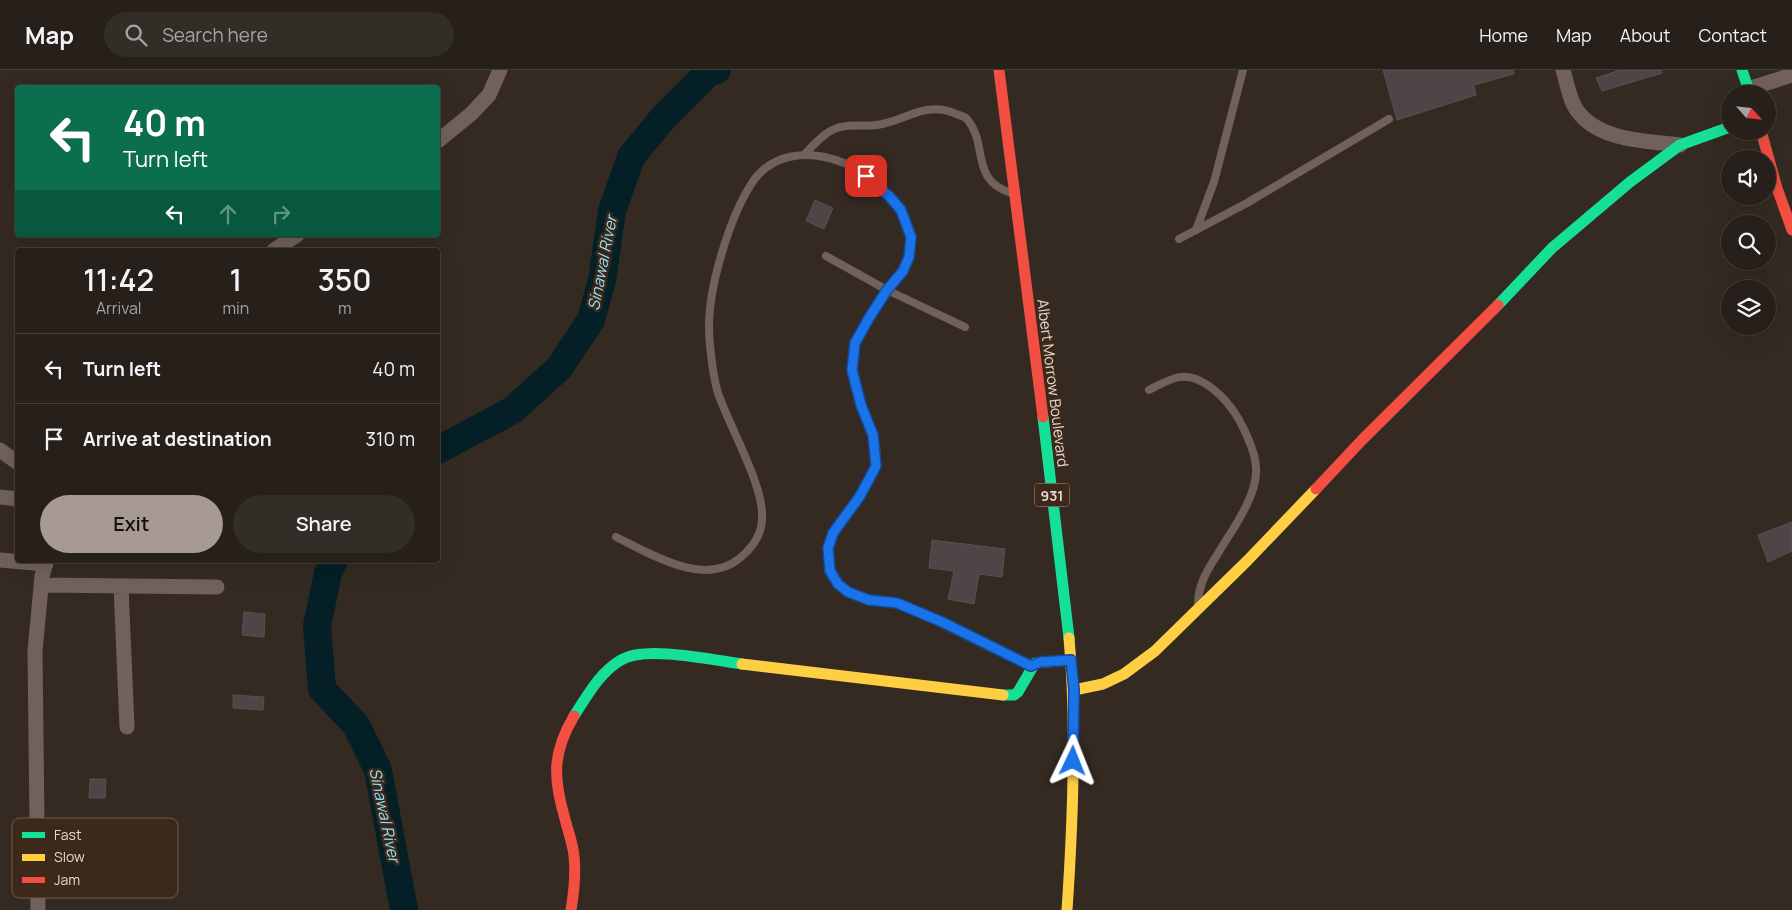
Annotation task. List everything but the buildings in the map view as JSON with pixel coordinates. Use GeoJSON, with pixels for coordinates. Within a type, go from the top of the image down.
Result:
{"type":"FeatureCollection","features":[{"type":"Feature","properties":{"kind":"street"},"geometry":{"type":"LineString","coordinates":[[440,138],[471,114],[489,95],[500,70]]}},
{"type":"Feature","properties":{"kind":"street","name":"Albert Morrow Boulevard"},"geometry":{"type":"LineString","coordinates":[[999,70],[1065,596],[1074,690],[1067,910]]}},
{"type":"Feature","properties":{"kind":"street"},"geometry":{"type":"LineString","coordinates":[[1563,70],[1578,112],[1589,123],[1602,130],[1627,137],[1680,145]]}},
{"type":"Feature","properties":{"kind":"street"},"geometry":{"type":"LineString","coordinates":[[1742,70],[1747,85]]}},
{"type":"Feature","properties":{"kind":"street"},"geometry":{"type":"LineString","coordinates":[[1765,85],[1792,75]]}},
{"type":"Feature","properties":{"kind":"street"},"geometry":{"type":"LineString","coordinates":[[1074,690],[1103,684],[1124,674],[1154,651],[1247,561],[1362,440],[1476,328],[1552,248],[1630,182],[1680,145],[1721,130]]}},
{"type":"Feature","properties":{"kind":"street"},"geometry":{"type":"LineString","coordinates":[[1764,140],[1777,188],[1792,230]]}},
{"type":"Feature","properties":{"kind":"street"},"geometry":{"type":"LineString","coordinates":[[277,248],[294,237]]}},
{"type":"Feature","properties":{"kind":"street"},"geometry":{"type":"LineString","coordinates":[[0,450],[15,461]]}},
{"type":"Feature","properties":{"kind":"street"},"geometry":{"type":"LineString","coordinates":[[0,497],[15,499]]}},
{"type":"Feature","properties":{"kind":"street"},"geometry":{"type":"LineString","coordinates":[[0,560],[15,561]]}},
{"type":"Feature","properties":{"kind":"street"},"geometry":{"type":"LineString","coordinates":[[36,818],[35,652],[46,563]]}},
{"type":"Feature","properties":{"kind":"street"},"geometry":{"type":"LineString","coordinates":[[42,585],[217,587]]}},
{"type":"Feature","properties":{"kind":"street"},"geometry":{"type":"LineString","coordinates":[[121,586],[127,727]]}},
{"type":"Feature","properties":{"kind":"street"},"geometry":{"type":"LineString","coordinates":[[571,910],[575,887],[573,851],[557,778],[556,758],[574,715],[598,681],[615,663],[634,654],[660,654],[1008,696],[1018,694],[1022,689],[1031,666],[1040,662],[1071,660]]}},
{"type":"Feature","properties":{"kind":"lane"},"geometry":{"type":"LineString","coordinates":[[1196,230],[1214,182],[1243,70]]}},
{"type":"Feature","properties":{"kind":"lane"},"geometry":{"type":"LineString","coordinates":[[804,155],[819,139],[832,130],[852,124],[875,125],[890,122],[927,108],[948,111],[966,118],[974,131],[983,169],[990,182],[1004,191],[1014,194]]}},
{"type":"Feature","properties":{"kind":"lane"},"geometry":{"type":"LineString","coordinates":[[1179,239],[1246,204],[1389,119]]}},
{"type":"Feature","properties":{"kind":"lane"},"geometry":{"type":"LineString","coordinates":[[616,537],[654,556],[689,569],[718,569],[737,561],[754,544],[762,521],[760,498],[717,390],[709,326],[716,279],[730,229],[745,195],[758,172],[781,158],[804,155],[830,158],[847,164],[866,176],[889,196],[901,210],[911,237],[909,257],[903,271],[887,290],[855,343],[852,370],[861,405],[873,435],[876,466],[860,496],[833,533],[828,548],[830,571],[838,584],[848,592],[869,600],[897,603],[942,622],[1031,666]]}},
{"type":"Feature","properties":{"kind":"lane"},"geometry":{"type":"LineString","coordinates":[[826,256],[887,290],[965,327]]}},
{"type":"Feature","properties":{"kind":"lane"},"geometry":{"type":"LineString","coordinates":[[1150,390],[1176,376],[1188,376],[1201,380],[1218,392],[1241,421],[1252,448],[1256,474],[1249,501],[1210,565],[1201,585],[1198,608]]}},
{"type":"Feature","properties":{"kind":"waterway","name":"Sinawal River"},"geometry":{"type":"LineString","coordinates":[[440,449],[513,410],[559,368],[591,320],[602,280],[612,211],[631,157],[663,118],[708,73],[717,70]]}},
{"type":"Feature","properties":{"kind":"waterway","name":"Sinawal River"},"geometry":{"type":"LineString","coordinates":[[333,563],[328,573],[317,626],[322,689],[356,725],[378,770],[404,910]]}},
{"type":"Feature","properties":{"kind":"traffic: fast"},"geometry":{"type":"LineString","coordinates":[[1742,70],[1747,85]]}},
{"type":"Feature","properties":{"kind":"traffic: fast"},"geometry":{"type":"LineString","coordinates":[[1498,305],[1552,248],[1630,182],[1680,145],[1721,130]]}},
{"type":"Feature","properties":{"kind":"traffic: fast"},"geometry":{"type":"LineString","coordinates":[[1043,417],[1069,638]]}},
{"type":"Feature","properties":{"kind":"traffic: fast"},"geometry":{"type":"LineString","coordinates":[[574,716],[594,685],[607,671],[621,660],[632,656],[646,654],[680,655],[742,664]]}},
{"type":"Feature","properties":{"kind":"traffic: fast"},"geometry":{"type":"LineString","coordinates":[[1003,695],[1014,695],[1018,692],[1035,663],[1071,660]]}},
{"type":"Feature","properties":{"kind":"traffic: slow"},"geometry":{"type":"LineString","coordinates":[[1074,690],[1103,684],[1124,674],[1155,651],[1247,561],[1316,489]]}},
{"type":"Feature","properties":{"kind":"traffic: slow"},"geometry":{"type":"LineString","coordinates":[[1067,910],[1073,774],[1073,705],[1069,638]]}},
{"type":"Feature","properties":{"kind":"traffic: slow"},"geometry":{"type":"LineString","coordinates":[[742,664],[1003,695]]}},
{"type":"Feature","properties":{"kind":"traffic: jam"},"geometry":{"type":"LineString","coordinates":[[999,70],[1043,417]]}},
{"type":"Feature","properties":{"kind":"traffic: jam"},"geometry":{"type":"LineString","coordinates":[[1764,140],[1777,188],[1792,230]]}},
{"type":"Feature","properties":{"kind":"traffic: jam"},"geometry":{"type":"LineString","coordinates":[[1316,489],[1362,440],[1498,305]]}},
{"type":"Feature","properties":{"kind":"traffic: jam"},"geometry":{"type":"LineString","coordinates":[[571,910],[575,870],[574,856],[558,791],[557,766],[562,742],[574,716]]}},
{"type":"Feature","properties":{"kind":"route"},"geometry":{"type":"LineString","coordinates":[[866,176],[897,204],[911,237],[909,257],[903,271],[887,290],[855,343],[852,370],[861,405],[873,435],[876,466],[860,496],[833,533],[828,548],[830,571],[838,584],[848,592],[869,600],[897,603],[942,622],[1031,666],[1040,662],[1071,660],[1074,690],[1073,761]]}}]}
